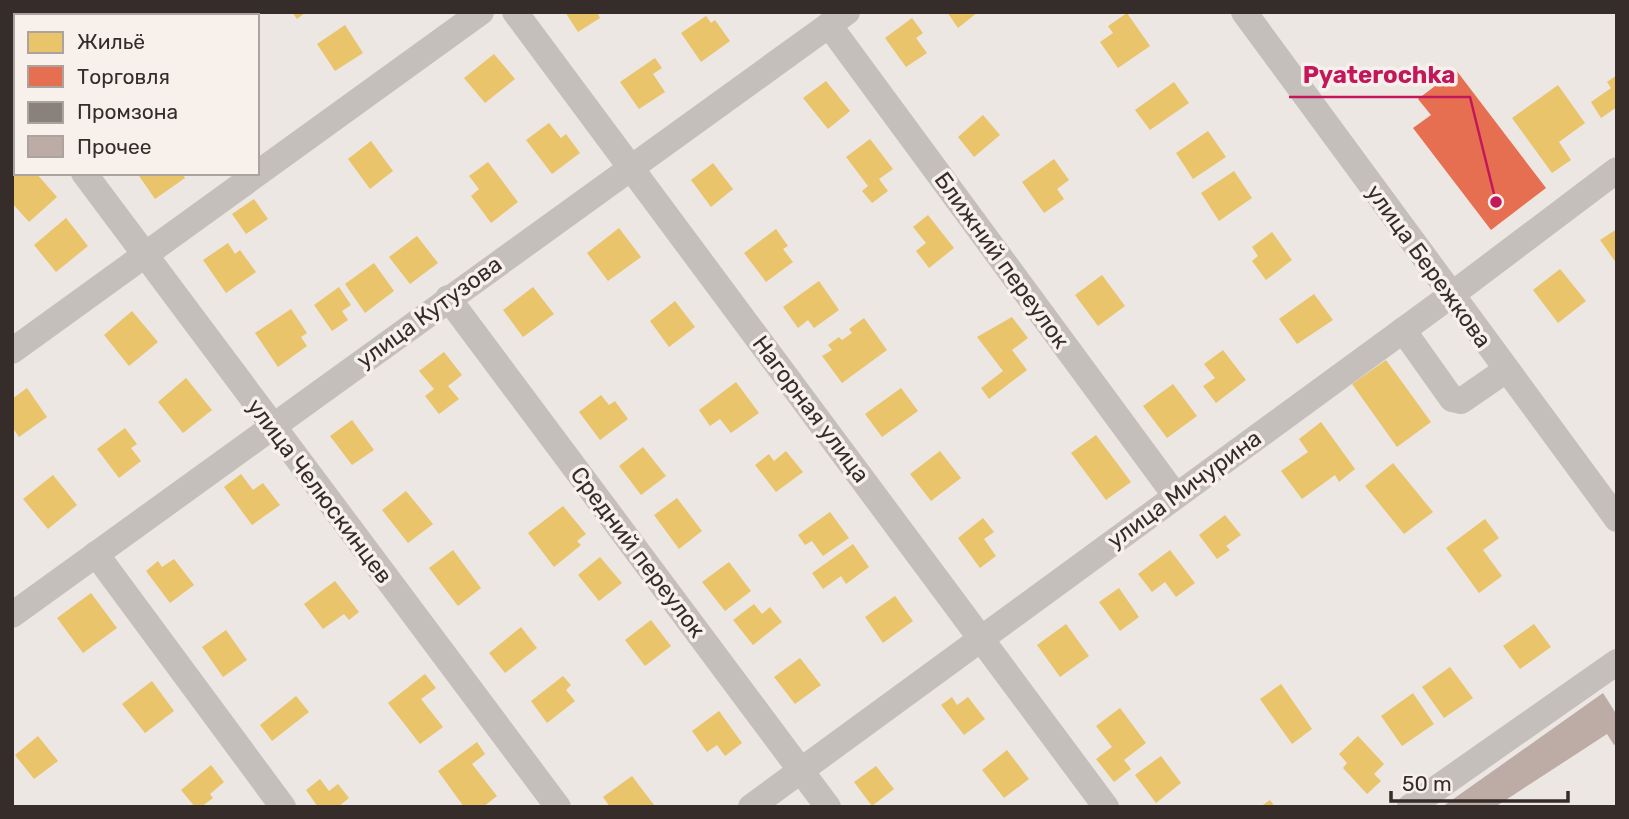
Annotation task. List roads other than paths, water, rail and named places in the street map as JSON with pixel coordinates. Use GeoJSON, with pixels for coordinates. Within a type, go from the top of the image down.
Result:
{"type":"FeatureCollection","features":[{"type":"Feature","properties":{"kind":"street"},"geometry":{"type":"LineString","coordinates":[[259,173],[481,12]]}},
{"type":"Feature","properties":{"kind":"street","name":"Нагорная улица"},"geometry":{"type":"LineString","coordinates":[[515,12],[1106,807]]}},
{"type":"Feature","properties":{"kind":"street","name":"улица Бережкова"},"geometry":{"type":"LineString","coordinates":[[1244,12],[1450,296],[1617,519]]}},
{"type":"Feature","properties":{"kind":"street","name":"улица Кутузова"},"geometry":{"type":"LineString","coordinates":[[12,615],[838,18]]}},
{"type":"Feature","properties":{"kind":"street","name":"Ближний переулок"},"geometry":{"type":"LineString","coordinates":[[838,18],[1175,495]]}},
{"type":"Feature","properties":{"kind":"street","name":"улица Мичурина"},"geometry":{"type":"LineString","coordinates":[[751,807],[1450,296],[1617,170]]}},
{"type":"Feature","properties":{"kind":"street","name":"улица Челюскинцев"},"geometry":{"type":"LineString","coordinates":[[85,175],[558,807]]}},
{"type":"Feature","properties":{"kind":"street"},"geometry":{"type":"LineString","coordinates":[[12,351],[256,175]]}},
{"type":"Feature","properties":{"kind":"street","name":"Средний переулок"},"geometry":{"type":"LineString","coordinates":[[448,298],[828,807]]}},
{"type":"Feature","properties":{"kind":"street"},"geometry":{"type":"LineString","coordinates":[[1403,330],[1452,399],[1461,401],[1506,370]]}},
{"type":"Feature","properties":{"kind":"street"},"geometry":{"type":"LineString","coordinates":[[96,554],[283,807]]}},
{"type":"Feature","properties":{"kind":"street"},"geometry":{"type":"LineString","coordinates":[[1410,807],[1617,662]]}},
{"type":"Feature","properties":{"kind":"place","name":"Pyaterochka"},"geometry":{"type":"Point","coordinates":[1496,202]}}]}
